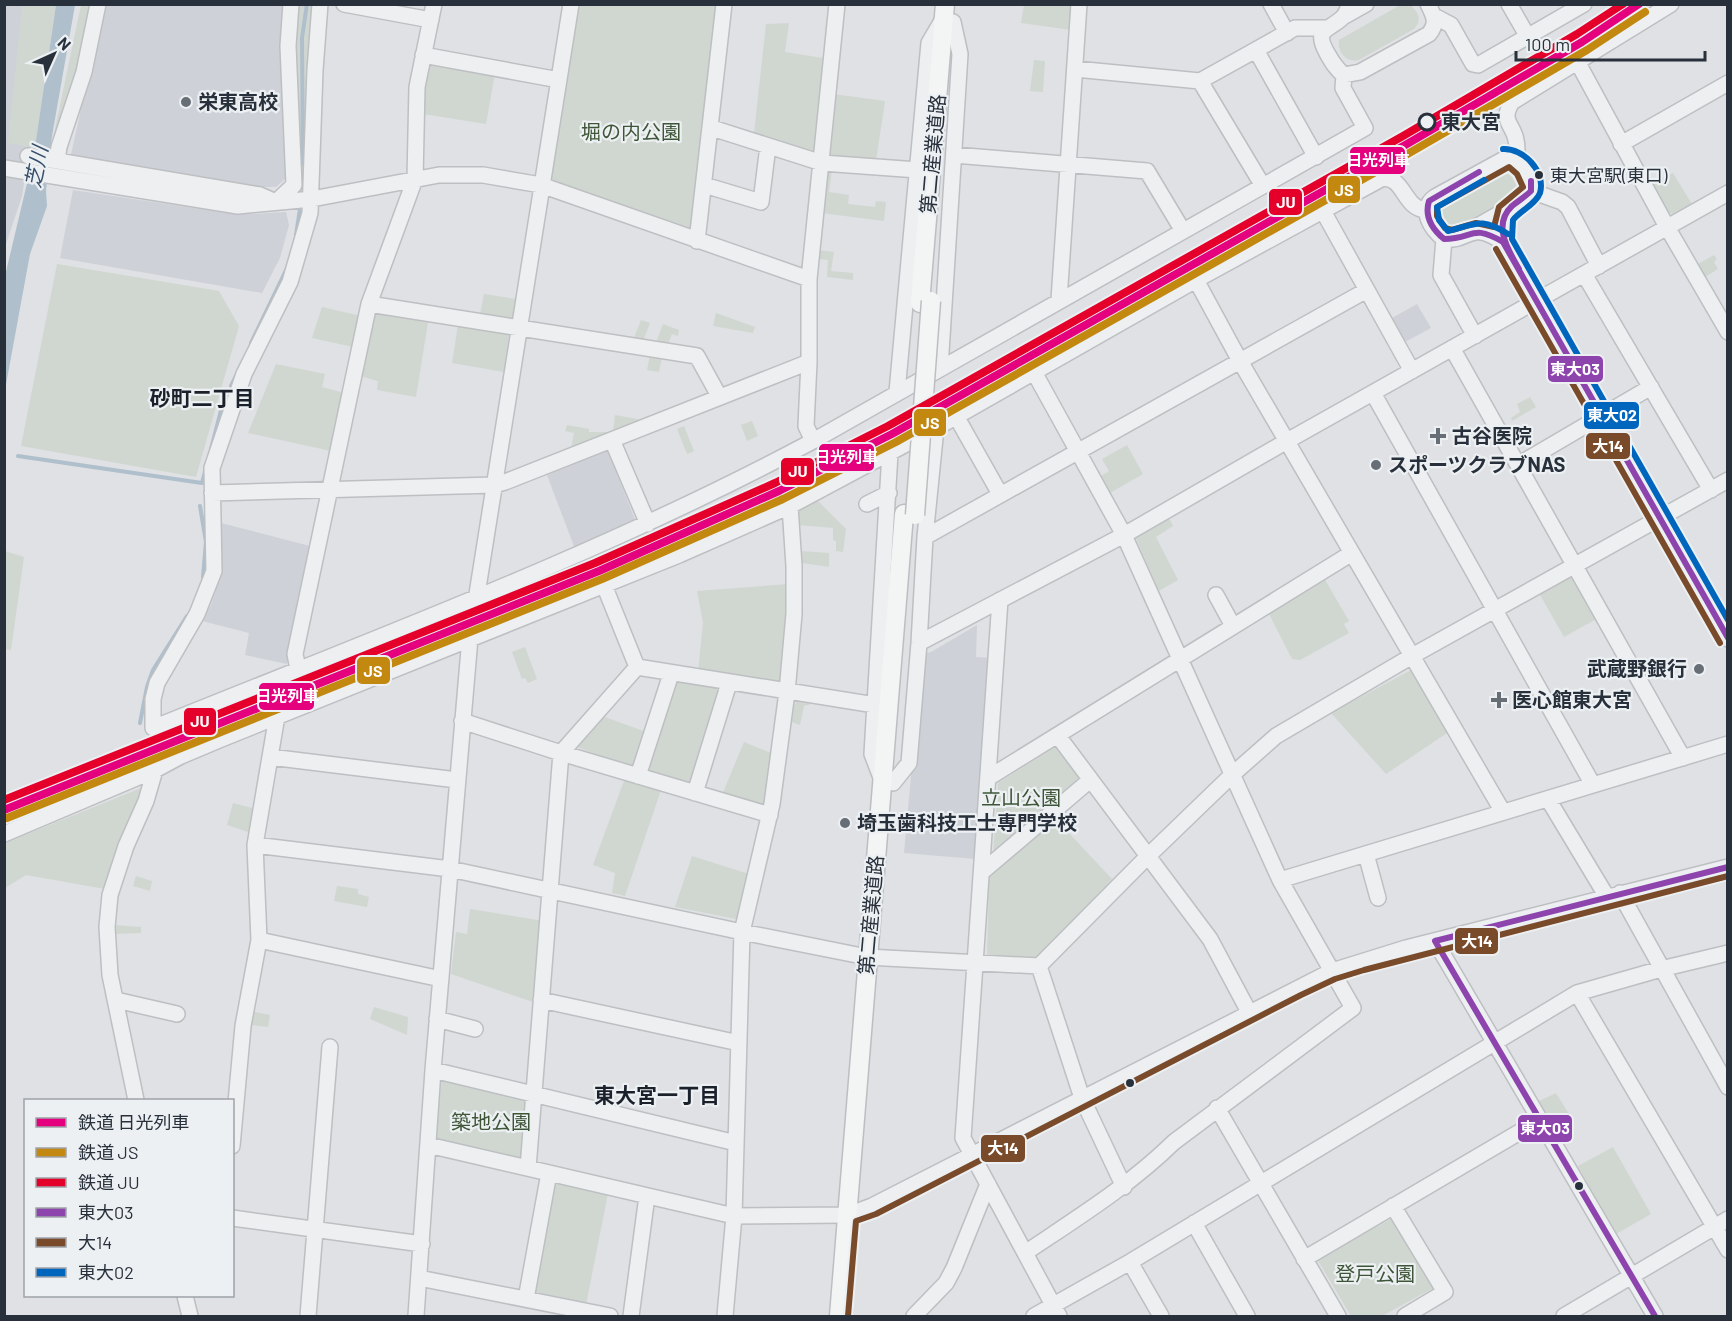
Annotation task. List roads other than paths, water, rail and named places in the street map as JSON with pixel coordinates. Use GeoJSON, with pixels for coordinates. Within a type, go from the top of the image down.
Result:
{"type":"FeatureCollection","features":[{"type":"Feature","properties":{"kind":"main road","name":"第二産業道路"},"geometry":{"type":"LineString","coordinates":[[849,1317],[853,1214],[872,957],[910,514],[949,12]]}},
{"type":"Feature","properties":{"kind":"main road","name":"第二産業道路"},"geometry":{"type":"LineString","coordinates":[[839,1317],[853,1214]]}},
{"type":"Feature","properties":{"kind":"street"},"geometry":{"type":"LineString","coordinates":[[55,160],[84,72],[98,4]]}},
{"type":"Feature","properties":{"kind":"street"},"geometry":{"type":"LineString","coordinates":[[276,202],[294,185],[288,46],[291,4]]}},
{"type":"Feature","properties":{"kind":"street"},"geometry":{"type":"LineString","coordinates":[[320,4],[304,199],[310,213],[290,282],[244,374],[212,468],[214,571],[197,614],[158,683],[153,699],[153,728],[477,597],[648,524],[748,476],[813,441],[1365,128],[1343,88],[1344,75]]}},
{"type":"Feature","properties":{"kind":"street"},"geometry":{"type":"LineString","coordinates":[[344,4],[431,20]]}},
{"type":"Feature","properties":{"kind":"street"},"geometry":{"type":"LineString","coordinates":[[298,669],[295,654],[369,304],[415,179],[417,87],[434,4]]}},
{"type":"Feature","properties":{"kind":"street"},"geometry":{"type":"LineString","coordinates":[[416,1317],[437,1019],[470,638],[571,4]]}},
{"type":"Feature","properties":{"kind":"street"},"geometry":{"type":"LineString","coordinates":[[698,241],[724,4]]}},
{"type":"Feature","properties":{"kind":"street"},"geometry":{"type":"LineString","coordinates":[[813,441],[806,426],[809,279],[837,4]]}},
{"type":"Feature","properties":{"kind":"street"},"geometry":{"type":"LineString","coordinates":[[1059,300],[1079,4]]}},
{"type":"Feature","properties":{"kind":"street"},"geometry":{"type":"LineString","coordinates":[[1271,4],[1287,33]]}},
{"type":"Feature","properties":{"kind":"street"},"geometry":{"type":"LineString","coordinates":[[1366,4],[1346,11],[1325,28],[1321,36],[1321,42],[1337,70],[1344,75],[1360,72],[1429,34],[1434,28],[1431,10]]}},
{"type":"Feature","properties":{"kind":"street"},"geometry":{"type":"LineString","coordinates":[[1509,4],[1528,37]]}},
{"type":"Feature","properties":{"kind":"street"},"geometry":{"type":"LineString","coordinates":[[1431,10],[1451,25],[1473,64],[1478,65],[1584,4]]}},
{"type":"Feature","properties":{"kind":"street"},"geometry":{"type":"LineString","coordinates":[[1531,191],[1531,181],[1518,160],[1516,138],[1507,118],[1510,106],[1518,97],[1578,63],[1671,4]]}},
{"type":"Feature","properties":{"kind":"street"},"geometry":{"type":"LineString","coordinates":[[940,368],[960,54],[949,12]]}},
{"type":"Feature","properties":{"kind":"street"},"geometry":{"type":"LineString","coordinates":[[897,392],[929,43],[949,12]]}},
{"type":"Feature","properties":{"kind":"street"},"geometry":{"type":"LineString","coordinates":[[1075,69],[1200,81],[1295,28],[1325,28]]}},
{"type":"Feature","properties":{"kind":"street"},"geometry":{"type":"LineString","coordinates":[[1256,50],[1316,157]]}},
{"type":"Feature","properties":{"kind":"street"},"geometry":{"type":"LineString","coordinates":[[423,55],[559,80]]}},
{"type":"Feature","properties":{"kind":"street"},"geometry":{"type":"LineString","coordinates":[[1578,63],[1667,227],[1728,332]]}},
{"type":"Feature","properties":{"kind":"street"},"geometry":{"type":"LineString","coordinates":[[1200,81],[1263,186]]}},
{"type":"Feature","properties":{"kind":"street"},"geometry":{"type":"LineString","coordinates":[[1621,144],[1728,83]]}},
{"type":"Feature","properties":{"kind":"street"},"geometry":{"type":"LineString","coordinates":[[712,128],[822,164],[918,170]]}},
{"type":"Feature","properties":{"kind":"street"},"geometry":{"type":"LineString","coordinates":[[704,185],[761,202],[768,146]]}},
{"type":"Feature","properties":{"kind":"street"},"geometry":{"type":"LineString","coordinates":[[954,155],[1147,171],[1183,231]]}},
{"type":"Feature","properties":{"kind":"street"},"geometry":{"type":"LineString","coordinates":[[28,156],[260,195],[276,202]]}},
{"type":"Feature","properties":{"kind":"street"},"geometry":{"type":"LineString","coordinates":[[1474,336],[1441,275],[1444,240],[1433,227],[1426,210],[1430,201],[1435,197],[1503,158],[1514,157],[1518,160]]}},
{"type":"Feature","properties":{"kind":"street"},"geometry":{"type":"LineString","coordinates":[[4,168],[237,206],[304,199],[415,179],[464,174],[483,175],[541,185],[809,279]]}},
{"type":"Feature","properties":{"kind":"street"},"geometry":{"type":"LineString","coordinates":[[4,834],[155,770],[181,756],[679,555],[790,506],[936,428],[1196,280],[1381,179],[1396,181],[1412,205],[1426,210]]}},
{"type":"Feature","properties":{"kind":"street"},"geometry":{"type":"LineString","coordinates":[[1464,235],[1511,207],[1531,191]]}},
{"type":"Feature","properties":{"kind":"street"},"geometry":{"type":"LineString","coordinates":[[1531,191],[1562,202],[1568,207],[1599,266]]}},
{"type":"Feature","properties":{"kind":"street"},"geometry":{"type":"LineString","coordinates":[[919,643],[1124,535],[1728,193]]}},
{"type":"Feature","properties":{"kind":"street"},"geometry":{"type":"LineString","coordinates":[[1503,242],[1503,218],[1511,207]]}},
{"type":"Feature","properties":{"kind":"street"},"geometry":{"type":"LineString","coordinates":[[1323,211],[1412,371]]}},
{"type":"Feature","properties":{"kind":"street"},"geometry":{"type":"LineString","coordinates":[[1444,240],[1451,240],[1472,232],[1488,232],[1503,242],[1728,639]]}},
{"type":"Feature","properties":{"kind":"street"},"geometry":{"type":"LineString","coordinates":[[1584,274],[1711,490]]}},
{"type":"Feature","properties":{"kind":"street"},"geometry":{"type":"LineString","coordinates":[[1196,280],[1240,361],[1503,812]]}},
{"type":"Feature","properties":{"kind":"street"},"geometry":{"type":"LineString","coordinates":[[925,537],[1367,290]]}},
{"type":"Feature","properties":{"kind":"street"},"geometry":{"type":"LineString","coordinates":[[369,304],[697,356],[719,396]]}},
{"type":"Feature","properties":{"kind":"street"},"geometry":{"type":"LineString","coordinates":[[1452,348],[1683,758]]}},
{"type":"Feature","properties":{"kind":"street"},"geometry":{"type":"LineString","coordinates":[[212,493],[494,485],[809,362]]}},
{"type":"Feature","properties":{"kind":"street"},"geometry":{"type":"LineString","coordinates":[[1025,1254],[1124,1187],[1174,1142],[1353,1008],[1280,880],[1124,535],[1035,372]]}},
{"type":"Feature","properties":{"kind":"street"},"geometry":{"type":"LineString","coordinates":[[1518,465],[1651,387]]}},
{"type":"Feature","properties":{"kind":"street"},"geometry":{"type":"LineString","coordinates":[[1373,393],[1593,785]]}},
{"type":"Feature","properties":{"kind":"street"},"geometry":{"type":"LineString","coordinates":[[956,416],[999,494]]}},
{"type":"Feature","properties":{"kind":"street"},"geometry":{"type":"LineString","coordinates":[[890,453],[872,754],[888,781],[909,763],[925,537],[936,428]]}},
{"type":"Feature","properties":{"kind":"street"},"geometry":{"type":"LineString","coordinates":[[612,440],[648,524]]}},
{"type":"Feature","properties":{"kind":"street"},"geometry":{"type":"LineString","coordinates":[[255,845],[450,868],[742,932],[872,957],[1039,966],[1148,856],[1276,736],[1494,609],[1728,480]]}},
{"type":"Feature","properties":{"kind":"street"},"geometry":{"type":"LineString","coordinates":[[867,504],[889,493]]}},
{"type":"Feature","properties":{"kind":"street"},"geometry":{"type":"LineString","coordinates":[[725,1317],[734,1216],[742,932],[770,815],[787,692],[794,614],[790,506]]}},
{"type":"Feature","properties":{"kind":"street"},"geometry":{"type":"LineString","coordinates":[[988,778],[1352,553]]}},
{"type":"Feature","properties":{"kind":"street"},"geometry":{"type":"LineString","coordinates":[[604,585],[637,667]]}},
{"type":"Feature","properties":{"kind":"street"},"geometry":{"type":"LineString","coordinates":[[1216,595],[1233,626]]}},
{"type":"Feature","properties":{"kind":"street"},"geometry":{"type":"LineString","coordinates":[[1000,600],[963,1138],[1055,1311]]}},
{"type":"Feature","properties":{"kind":"street"},"geometry":{"type":"LineString","coordinates":[[637,667],[875,705]]}},
{"type":"Feature","properties":{"kind":"street"},"geometry":{"type":"LineString","coordinates":[[528,1168],[561,753],[637,667]]}},
{"type":"Feature","properties":{"kind":"street"},"geometry":{"type":"LineString","coordinates":[[638,776],[671,674]]}},
{"type":"Feature","properties":{"kind":"street"},"geometry":{"type":"LineString","coordinates":[[695,793],[729,683]]}},
{"type":"Feature","properties":{"kind":"street"},"geometry":{"type":"LineString","coordinates":[[234,1124],[243,1026],[259,940],[255,845],[277,716]]}},
{"type":"Feature","properties":{"kind":"street"},"geometry":{"type":"LineString","coordinates":[[462,721],[770,815]]}},
{"type":"Feature","properties":{"kind":"street"},"geometry":{"type":"LineString","coordinates":[[1058,736],[1089,781],[1210,939],[1249,1012]]}},
{"type":"Feature","properties":{"kind":"street"},"geometry":{"type":"LineString","coordinates":[[1280,880],[1728,744]]}},
{"type":"Feature","properties":{"kind":"street"},"geometry":{"type":"LineString","coordinates":[[270,757],[457,780]]}},
{"type":"Feature","properties":{"kind":"street"},"geometry":{"type":"LineString","coordinates":[[136,1099],[110,975],[107,927],[110,895],[126,846],[146,801],[155,770]]}},
{"type":"Feature","properties":{"kind":"street"},"geometry":{"type":"LineString","coordinates":[[982,872],[1089,781]]}},
{"type":"Feature","properties":{"kind":"street"},"geometry":{"type":"LineString","coordinates":[[1548,799],[1661,969],[1728,1087]]}},
{"type":"Feature","properties":{"kind":"street"},"geometry":{"type":"LineString","coordinates":[[1366,854],[1378,898]]}},
{"type":"Feature","properties":{"kind":"street"},"geometry":{"type":"LineString","coordinates":[[428,1145],[734,1216],[853,1214],[1332,971],[1435,941],[1728,867]]}},
{"type":"Feature","properties":{"kind":"street"},"geometry":{"type":"LineString","coordinates":[[259,940],[441,979]]}},
{"type":"Feature","properties":{"kind":"street"},"geometry":{"type":"LineString","coordinates":[[1435,941],[1655,1317]]}},
{"type":"Feature","properties":{"kind":"street"},"geometry":{"type":"LineString","coordinates":[[1034,1317],[1055,1311],[1260,1182],[1495,1044],[1577,993],[1661,969],[1725,958]]}},
{"type":"Feature","properties":{"kind":"street"},"geometry":{"type":"LineString","coordinates":[[1039,966],[1082,1098],[1124,1187]]}},
{"type":"Feature","properties":{"kind":"street"},"geometry":{"type":"LineString","coordinates":[[1577,993],[1721,1223],[1728,1250]]}},
{"type":"Feature","properties":{"kind":"street"},"geometry":{"type":"LineString","coordinates":[[116,1000],[177,1014]]}},
{"type":"Feature","properties":{"kind":"street"},"geometry":{"type":"LineString","coordinates":[[541,1000],[739,1043]]}},
{"type":"Feature","properties":{"kind":"street"},"geometry":{"type":"LineString","coordinates":[[437,1019],[475,1029]]}},
{"type":"Feature","properties":{"kind":"street"},"geometry":{"type":"LineString","coordinates":[[308,1317],[330,1047]]}},
{"type":"Feature","properties":{"kind":"street"},"geometry":{"type":"LineString","coordinates":[[433,1070],[736,1143]]}},
{"type":"Feature","properties":{"kind":"street"},"geometry":{"type":"LineString","coordinates":[[1218,1108],[1338,1317]]}},
{"type":"Feature","properties":{"kind":"street"},"geometry":{"type":"LineString","coordinates":[[1304,1259],[1540,1120]]}},
{"type":"Feature","properties":{"kind":"street"},"geometry":{"type":"LineString","coordinates":[[526,1299],[549,1173]]}},
{"type":"Feature","properties":{"kind":"street"},"geometry":{"type":"LineString","coordinates":[[914,1317],[946,1283],[988,1184]]}},
{"type":"Feature","properties":{"kind":"street"},"geometry":{"type":"LineString","coordinates":[[631,1317],[646,1196]]}},
{"type":"Feature","properties":{"kind":"street"},"geometry":{"type":"LineString","coordinates":[[1393,1206],[1445,1292],[1405,1317]]}},
{"type":"Feature","properties":{"kind":"street"},"geometry":{"type":"LineString","coordinates":[[234,1218],[422,1245]]}},
{"type":"Feature","properties":{"kind":"street"},"geometry":{"type":"LineString","coordinates":[[1194,1223],[1247,1317]]}},
{"type":"Feature","properties":{"kind":"street"},"geometry":{"type":"LineString","coordinates":[[1564,1317],[1721,1223]]}},
{"type":"Feature","properties":{"kind":"street"},"geometry":{"type":"LineString","coordinates":[[1130,1262],[1161,1317]]}},
{"type":"Feature","properties":{"kind":"street"},"geometry":{"type":"LineString","coordinates":[[419,1278],[610,1317]]}},
{"type":"Feature","properties":{"kind":"street"},"geometry":{"type":"LineString","coordinates":[[184,1297],[190,1317]]}},
{"type":"Feature","properties":{"kind":"water","name":"芝川"},"geometry":{"type":"Polygon","coordinates":[[[56,5],[75,5],[52,136],[46,191],[47,206],[30,254],[5,390],[5,276],[34,154],[56,5]]]}},
{"type":"Feature","properties":{"kind":"waterway"},"geometry":{"type":"LineString","coordinates":[[303,164],[302,38],[307,4]]}},
{"type":"Feature","properties":{"kind":"waterway"},"geometry":{"type":"LineString","coordinates":[[303,177],[304,188]]}},
{"type":"Feature","properties":{"kind":"waterway"},"geometry":{"type":"LineString","coordinates":[[296,235],[300,209]]}},
{"type":"Feature","properties":{"kind":"waterway"},"geometry":{"type":"LineString","coordinates":[[251,343],[287,268]]}},
{"type":"Feature","properties":{"kind":"waterway"},"geometry":{"type":"LineString","coordinates":[[231,386],[237,374]]}},
{"type":"Feature","properties":{"kind":"waterway"},"geometry":{"type":"LineString","coordinates":[[211,449],[225,395]]}},
{"type":"Feature","properties":{"kind":"waterway"},"geometry":{"type":"LineString","coordinates":[[18,456],[202,483],[206,468]]}},
{"type":"Feature","properties":{"kind":"waterway"},"geometry":{"type":"LineString","coordinates":[[200,506],[206,542],[203,577]]}},
{"type":"Feature","properties":{"kind":"waterway"},"geometry":{"type":"LineString","coordinates":[[140,723],[153,670],[187,616]]}},
{"type":"Feature","properties":{"kind":"rail line","name":"JU"},"geometry":{"type":"LineString","coordinates":[[4,800],[595,563],[775,483],[888,426],[1403,136],[1577,34],[1623,4]]}},
{"type":"Feature","properties":{"kind":"rail line","name":"日光列車"},"geometry":{"type":"LineString","coordinates":[[4,810],[599,571],[779,491],[892,434],[1407,144],[1582,42],[1639,4]]}},
{"type":"Feature","properties":{"kind":"rail line","name":"JS"},"geometry":{"type":"LineString","coordinates":[[7,818],[602,579],[783,499],[896,442],[1411,152],[1587,50],[1645,12]]}},
{"type":"Feature","properties":{"kind":"place","name":"栄東高校"},"geometry":{"type":"Point","coordinates":[186,102]}},
{"type":"Feature","properties":{"kind":"place","name":"東大宮"},"geometry":{"type":"Point","coordinates":[1427,122]}},
{"type":"Feature","properties":{"kind":"place","name":"東大宮駅(東口)"},"geometry":{"type":"Point","coordinates":[1539,175]}},
{"type":"Feature","properties":{"kind":"place","name":"古谷医院"},"geometry":{"type":"Point","coordinates":[1438,436]}},
{"type":"Feature","properties":{"kind":"place","name":"スポーツクラブNAS"},"geometry":{"type":"Point","coordinates":[1376,465]}},
{"type":"Feature","properties":{"kind":"place","name":"武蔵野銀行"},"geometry":{"type":"Point","coordinates":[1699,669]}},
{"type":"Feature","properties":{"kind":"place","name":"医心館東大宮"},"geometry":{"type":"Point","coordinates":[1499,700]}},
{"type":"Feature","properties":{"kind":"place","name":"埼玉歯科技工士専門学校"},"geometry":{"type":"Point","coordinates":[845,823]}},
{"type":"Feature","properties":{"kind":"district","name":"砂町二丁目"},"geometry":{"type":"Point","coordinates":[202,399]}},
{"type":"Feature","properties":{"kind":"district","name":"東大宮一丁目"},"geometry":{"type":"Point","coordinates":[657,1096]}},
{"type":"Feature","properties":{"kind":"park label","name":"堀の内公園"},"geometry":{"type":"Point","coordinates":[631,132]}},
{"type":"Feature","properties":{"kind":"park label","name":"立山公園"},"geometry":{"type":"Point","coordinates":[1021,798]}},
{"type":"Feature","properties":{"kind":"park label","name":"築地公園"},"geometry":{"type":"Point","coordinates":[491,1122]}},
{"type":"Feature","properties":{"kind":"park label","name":"登戸公園"},"geometry":{"type":"Point","coordinates":[1375,1274]}}]}
